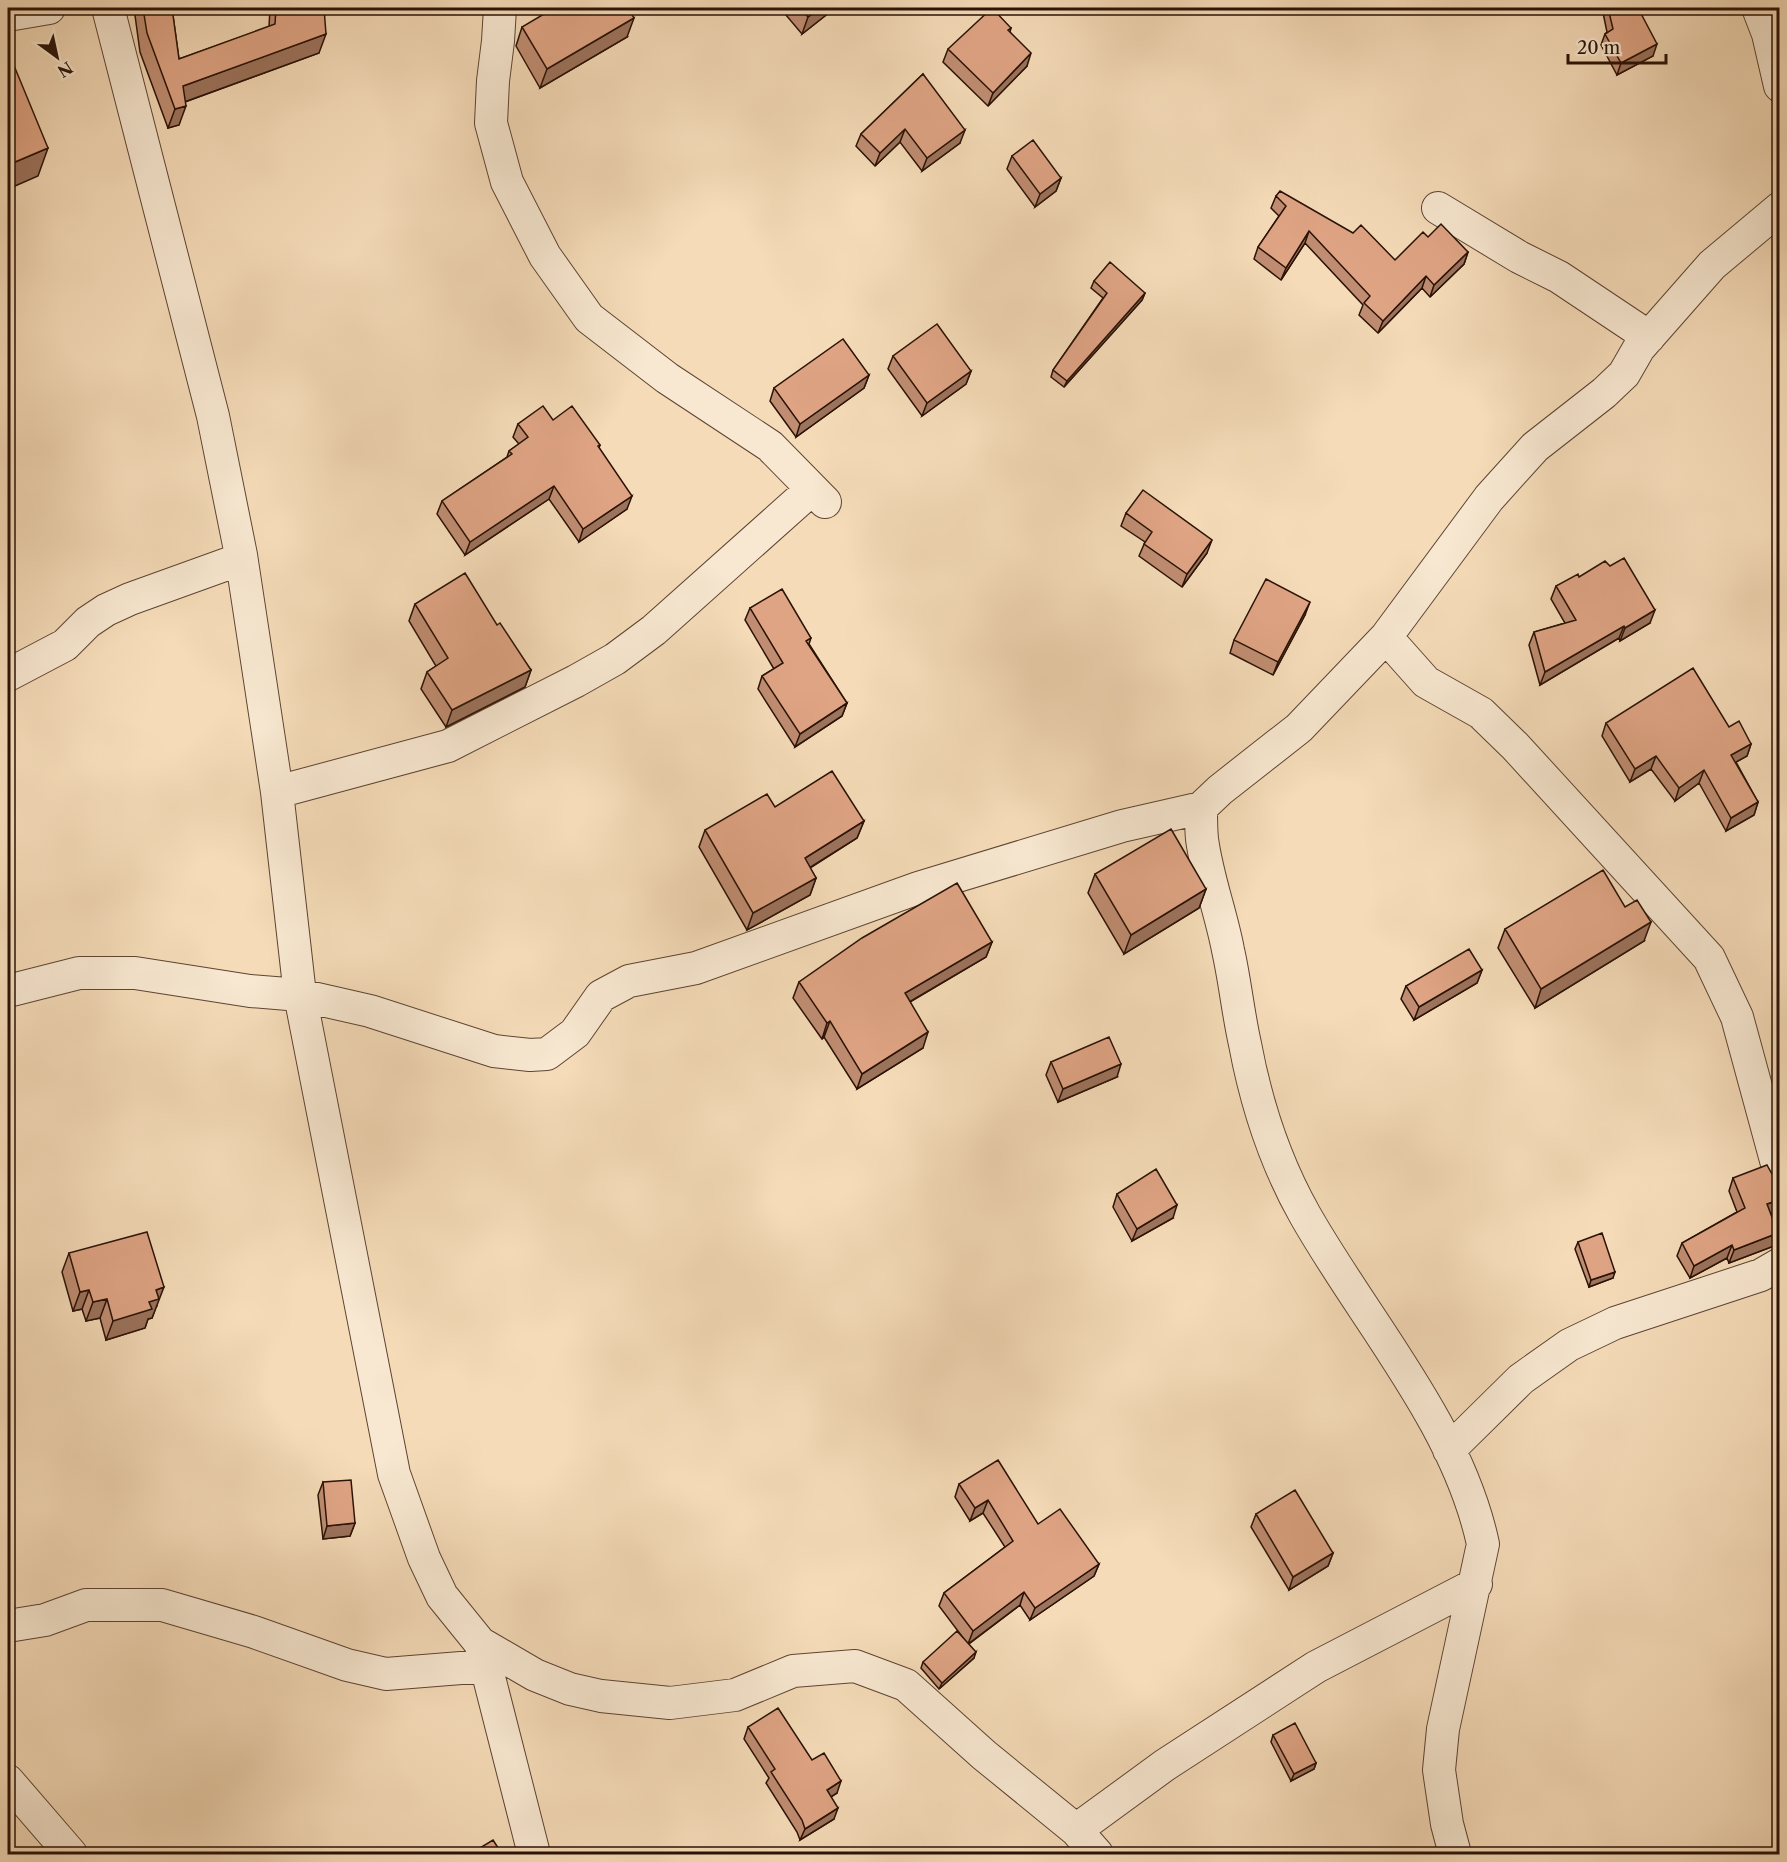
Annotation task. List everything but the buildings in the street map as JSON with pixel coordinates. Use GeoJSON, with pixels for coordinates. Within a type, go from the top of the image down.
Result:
{"type":"FeatureCollection","features":[{"type":"Feature","properties":{"kind":"street"},"geometry":{"type":"LineString","coordinates":[[8,15],[48,8]]}},
{"type":"Feature","properties":{"kind":"street"},"geometry":{"type":"LineString","coordinates":[[108,8],[213,416],[241,559],[278,792],[300,994],[394,1474],[424,1558],[442,1596],[483,1654],[534,1854]]}},
{"type":"Feature","properties":{"kind":"street"},"geometry":{"type":"LineString","coordinates":[[278,792],[448,746],[596,670],[654,630],[819,495],[770,446],[667,378],[589,318],[545,256],[507,182],[491,123],[492,81],[500,8]]}},
{"type":"Feature","properties":{"kind":"street"},"geometry":{"type":"LineString","coordinates":[[1768,26],[1779,86]]}},
{"type":"Feature","properties":{"kind":"street"},"geometry":{"type":"LineString","coordinates":[[1438,208],[1519,257],[1559,277],[1649,337]]}},
{"type":"Feature","properties":{"kind":"street"},"geometry":{"type":"LineString","coordinates":[[8,991],[79,973],[135,973],[250,991],[300,994],[370,1011],[494,1051],[530,1055],[547,1054],[575,1033],[601,996],[629,981],[696,968],[918,888],[1122,826],[1201,808],[1220,790],[1299,728],[1386,637],[1489,498],[1535,447],[1611,387],[1623,374],[1639,348],[1712,265],[1779,208]]}},
{"type":"Feature","properties":{"kind":"street"},"geometry":{"type":"LineString","coordinates":[[8,675],[65,645],[88,622],[106,610],[130,599],[241,559]]}},
{"type":"Feature","properties":{"kind":"street"},"geometry":{"type":"LineString","coordinates":[[1386,637],[1426,682],[1481,713],[1515,746],[1709,958],[1737,1017],[1779,1175]]}},
{"type":"Feature","properties":{"kind":"street"},"geometry":{"type":"LineString","coordinates":[[1201,808],[1202,839],[1228,951],[1245,1044],[1256,1093],[1276,1155],[1304,1213],[1329,1256],[1402,1366],[1449,1450],[1478,1521],[1483,1544],[1443,1729],[1439,1770],[1447,1824],[1455,1854]]}},
{"type":"Feature","properties":{"kind":"street"},"geometry":{"type":"LineString","coordinates":[[1449,1450],[1521,1379],[1569,1345],[1615,1323],[1774,1271]]}},
{"type":"Feature","properties":{"kind":"street"},"geometry":{"type":"LineString","coordinates":[[1076,1830],[1165,1766],[1316,1667],[1476,1584]]}},
{"type":"Feature","properties":{"kind":"street"},"geometry":{"type":"LineString","coordinates":[[8,1626],[45,1620],[86,1605],[162,1605],[254,1632],[347,1665],[386,1674],[483,1654],[570,1689],[601,1696],[670,1703],[735,1695],[793,1671],[855,1666],[906,1685],[984,1755],[1076,1830],[1097,1854]]}},
{"type":"Feature","properties":{"kind":"street"},"geometry":{"type":"LineString","coordinates":[[8,1781],[71,1854]]}}]}
